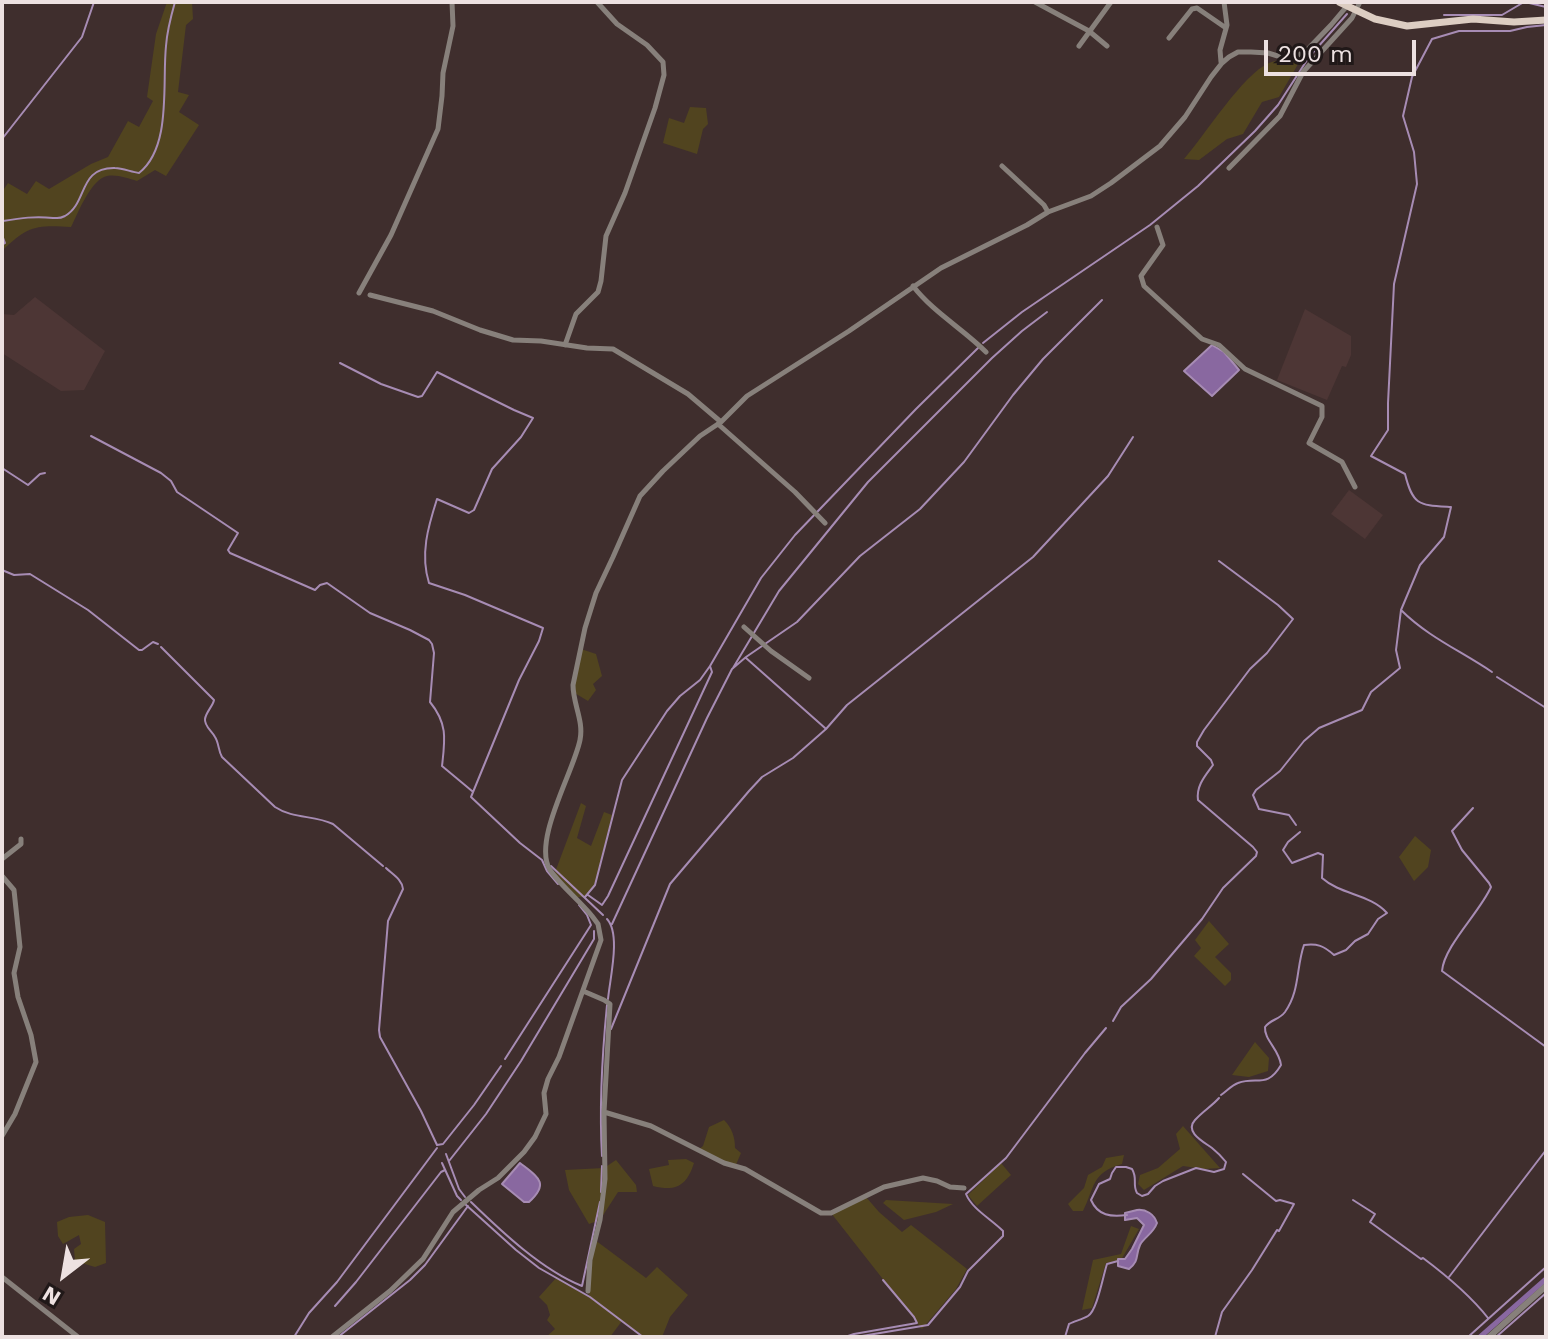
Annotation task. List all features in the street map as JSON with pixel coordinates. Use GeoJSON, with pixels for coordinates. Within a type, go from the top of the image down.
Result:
{"type":"FeatureCollection","features":[{"type":"Feature","properties":{"kind":"main road"},"geometry":{"type":"LineString","coordinates":[[1347,4],[1375,19],[1407,26],[1473,19],[1514,22],[1546,20]]}},
{"type":"Feature","properties":{"kind":"street"},"geometry":{"type":"LineString","coordinates":[[359,293],[391,235],[438,129],[443,73],[453,26],[452,2]]}},
{"type":"Feature","properties":{"kind":"street"},"geometry":{"type":"LineString","coordinates":[[565,345],[576,314],[598,292],[606,236],[638,157],[664,75],[663,62],[647,45],[617,24],[597,2]]}},
{"type":"Feature","properties":{"kind":"street"},"geometry":{"type":"LineString","coordinates":[[1035,2],[1089,31],[1107,46]]}},
{"type":"Feature","properties":{"kind":"street"},"geometry":{"type":"LineString","coordinates":[[1079,46],[1111,2]]}},
{"type":"Feature","properties":{"kind":"street"},"geometry":{"type":"LineString","coordinates":[[1188,2],[1226,28]]}},
{"type":"Feature","properties":{"kind":"street"},"geometry":{"type":"LineString","coordinates":[[1222,63],[1220,50],[1227,15],[1224,2]]}},
{"type":"Feature","properties":{"kind":"street"},"geometry":{"type":"LineString","coordinates":[[332,1337],[423,1259],[453,1212],[498,1178],[524,1152],[546,1114],[544,1093],[548,1079],[598,952],[601,932],[592,916],[550,871],[545,854],[556,806],[581,737],[573,685],[585,628],[596,593],[640,496],[700,436],[719,423],[747,396],[941,268],[1048,212],[1098,192],[1160,146],[1185,117],[1222,63],[1238,52],[1297,56],[1331,25],[1347,4]]}},
{"type":"Feature","properties":{"kind":"street"},"geometry":{"type":"LineString","coordinates":[[1229,168],[1280,116],[1303,72],[1352,18],[1347,4]]}},
{"type":"Feature","properties":{"kind":"street"},"geometry":{"type":"LineString","coordinates":[[1169,38],[1192,9],[1197,8]]}},
{"type":"Feature","properties":{"kind":"street"},"geometry":{"type":"LineString","coordinates":[[1002,166],[1048,212]]}},
{"type":"Feature","properties":{"kind":"street"},"geometry":{"type":"LineString","coordinates":[[1157,227],[1163,245],[1141,276],[1144,286],[1202,339],[1219,345],[1245,369],[1322,406],[1322,417],[1309,443],[1342,462],[1355,487]]}},
{"type":"Feature","properties":{"kind":"street"},"geometry":{"type":"LineString","coordinates":[[913,286],[986,352]]}},
{"type":"Feature","properties":{"kind":"street"},"geometry":{"type":"LineString","coordinates":[[370,295],[433,311],[513,340],[613,349],[688,394],[825,523]]}},
{"type":"Feature","properties":{"kind":"street"},"geometry":{"type":"LineString","coordinates":[[744,627],[809,678]]}},
{"type":"Feature","properties":{"kind":"street"},"geometry":{"type":"LineString","coordinates":[[2,859],[21,844],[21,839]]}},
{"type":"Feature","properties":{"kind":"street"},"geometry":{"type":"LineString","coordinates":[[2,876],[14,890],[20,947],[14,973],[36,1062],[15,1114],[2,1136]]}},
{"type":"Feature","properties":{"kind":"street"},"geometry":{"type":"LineString","coordinates":[[583,991],[610,1004],[604,1112],[605,1179],[600,1220],[590,1260],[588,1291]]}},
{"type":"Feature","properties":{"kind":"street"},"geometry":{"type":"LineString","coordinates":[[604,1112],[651,1126],[724,1163],[745,1169],[821,1213],[831,1213],[884,1187],[923,1178],[964,1188]]}},
{"type":"Feature","properties":{"kind":"street"},"geometry":{"type":"LineString","coordinates":[[2,1277],[78,1337]]}},
{"type":"Feature","properties":{"kind":"street"},"geometry":{"type":"LineString","coordinates":[[1489,1337],[1546,1286]]}},
{"type":"Feature","properties":{"kind":"shaded area"},"geometry":{"type":"Polygon","coordinates":[[[167,2],[192,2],[193,19],[186,25],[178,92],[189,95],[179,112],[199,125],[166,176],[155,170],[137,181],[116,176],[104,177],[89,192],[71,227],[33,229],[2,251],[2,192],[8,183],[27,194],[36,181],[49,189],[108,157],[128,121],[139,127],[153,101],[147,97],[156,34],[167,2]]]}},
{"type":"Feature","properties":{"kind":"shaded area"},"geometry":{"type":"Polygon","coordinates":[[[1301,59],[1279,97],[1262,102],[1243,134],[1227,139],[1199,160],[1184,159],[1236,92],[1259,69],[1280,60],[1301,59]]]}},
{"type":"Feature","properties":{"kind":"shaded area"},"geometry":{"type":"Polygon","coordinates":[[[690,107],[706,108],[708,124],[703,129],[697,154],[663,143],[669,118],[684,123],[690,107]]]}},
{"type":"Feature","properties":{"kind":"shaded area"},"geometry":{"type":"Polygon","coordinates":[[[35,297],[105,351],[84,390],[61,391],[2,353],[2,314],[14,315],[35,297]]]}},
{"type":"Feature","properties":{"kind":"shaded area"},"geometry":{"type":"Polygon","coordinates":[[[1305,309],[1351,336],[1351,355],[1346,367],[1342,366],[1327,400],[1277,380],[1305,309]]]}},
{"type":"Feature","properties":{"kind":"shaded area"},"geometry":{"type":"Polygon","coordinates":[[[1212,345],[1224,352],[1239,370],[1212,396],[1184,371],[1212,345]]]}},
{"type":"Feature","properties":{"kind":"shaded area"},"geometry":{"type":"Polygon","coordinates":[[[1349,490],[1383,515],[1365,539],[1331,514],[1349,490]]]}},
{"type":"Feature","properties":{"kind":"shaded area"},"geometry":{"type":"Polygon","coordinates":[[[581,649],[596,654],[602,676],[593,684],[596,690],[588,701],[573,692],[581,649]]]}},
{"type":"Feature","properties":{"kind":"shaded area"},"geometry":{"type":"Polygon","coordinates":[[[581,803],[586,806],[577,838],[591,846],[604,812],[612,815],[595,885],[585,897],[576,897],[554,875],[581,803]]]}},
{"type":"Feature","properties":{"kind":"shaded area"},"geometry":{"type":"Polygon","coordinates":[[[1415,836],[1431,850],[1428,867],[1414,881],[1399,857],[1415,836]]]}},
{"type":"Feature","properties":{"kind":"shaded area"},"geometry":{"type":"Polygon","coordinates":[[[1209,921],[1229,944],[1215,957],[1231,973],[1231,980],[1225,986],[1194,956],[1201,948],[1195,940],[1209,921]]]}},
{"type":"Feature","properties":{"kind":"shaded area"},"geometry":{"type":"Polygon","coordinates":[[[1255,1042],[1269,1058],[1268,1071],[1249,1077],[1232,1075],[1255,1042]]]}},
{"type":"Feature","properties":{"kind":"shaded area"},"geometry":{"type":"Polygon","coordinates":[[[724,1120],[732,1133],[735,1148],[741,1153],[735,1167],[698,1150],[703,1146],[709,1127],[724,1120]]]}},
{"type":"Feature","properties":{"kind":"shaded area"},"geometry":{"type":"Polygon","coordinates":[[[1183,1126],[1220,1168],[1183,1166],[1144,1190],[1138,1184],[1140,1175],[1158,1168],[1180,1149],[1176,1134],[1183,1126]]]}},
{"type":"Feature","properties":{"kind":"shaded area"},"geometry":{"type":"Polygon","coordinates":[[[1124,1155],[1122,1164],[1099,1176],[1083,1211],[1073,1211],[1068,1204],[1084,1188],[1088,1175],[1102,1167],[1106,1158],[1124,1155]]]}},
{"type":"Feature","properties":{"kind":"shaded area"},"geometry":{"type":"Polygon","coordinates":[[[686,1159],[694,1163],[684,1182],[669,1188],[653,1186],[649,1169],[669,1165],[668,1160],[686,1159]]]}},
{"type":"Feature","properties":{"kind":"shaded area"},"geometry":{"type":"Polygon","coordinates":[[[616,1160],[636,1185],[637,1192],[618,1192],[600,1220],[589,1224],[569,1190],[565,1170],[604,1168],[616,1160]]]}},
{"type":"Feature","properties":{"kind":"shaded area"},"geometry":{"type":"Polygon","coordinates":[[[520,1163],[532,1172],[540,1185],[529,1202],[524,1202],[502,1184],[520,1163]]]}},
{"type":"Feature","properties":{"kind":"shaded area"},"geometry":{"type":"Polygon","coordinates":[[[1001,1163],[1011,1175],[977,1206],[968,1195],[1001,1163]]]}},
{"type":"Feature","properties":{"kind":"shaded area"},"geometry":{"type":"Polygon","coordinates":[[[866,1197],[902,1232],[911,1225],[967,1269],[956,1289],[922,1329],[831,1213],[866,1197]]]}},
{"type":"Feature","properties":{"kind":"shaded area"},"geometry":{"type":"Polygon","coordinates":[[[886,1200],[953,1204],[904,1220],[883,1203],[886,1200]]]}},
{"type":"Feature","properties":{"kind":"shaded area"},"geometry":{"type":"Polygon","coordinates":[[[1137,1210],[1149,1213],[1157,1223],[1140,1245],[1136,1260],[1129,1269],[1118,1266],[1118,1259],[1125,1259],[1144,1225],[1137,1218],[1125,1220],[1125,1213],[1137,1210]]]}},
{"type":"Feature","properties":{"kind":"shaded area"},"geometry":{"type":"Polygon","coordinates":[[[88,1215],[105,1222],[106,1263],[95,1267],[75,1261],[74,1249],[81,1244],[79,1235],[63,1244],[58,1236],[57,1222],[88,1215]]]}},
{"type":"Feature","properties":{"kind":"shaded area"},"geometry":{"type":"Polygon","coordinates":[[[1131,1226],[1139,1229],[1121,1260],[1106,1263],[1092,1308],[1082,1310],[1093,1260],[1121,1254],[1131,1226]]]}},
{"type":"Feature","properties":{"kind":"shaded area"},"geometry":{"type":"Polygon","coordinates":[[[595,1240],[646,1278],[657,1267],[688,1295],[670,1317],[662,1337],[643,1337],[622,1321],[610,1337],[546,1337],[555,1329],[547,1320],[550,1315],[547,1305],[539,1297],[556,1278],[589,1296],[595,1240]]]}},
{"type":"Feature","properties":{"kind":"waterway"},"geometry":{"type":"LineString","coordinates":[[2,139],[82,37],[94,2]]}},
{"type":"Feature","properties":{"kind":"waterway"},"geometry":{"type":"LineString","coordinates":[[2,228],[3,221],[63,217],[72,210],[95,173],[115,168],[139,173],[149,162],[161,131],[167,40],[175,2]]}},
{"type":"Feature","properties":{"kind":"waterway"},"geometry":{"type":"LineString","coordinates":[[1444,15],[1502,15],[1524,2]]}},
{"type":"Feature","properties":{"kind":"waterway"},"geometry":{"type":"LineString","coordinates":[[1525,2],[1546,7]]}},
{"type":"Feature","properties":{"kind":"waterway"},"geometry":{"type":"LineString","coordinates":[[983,343],[1022,312],[1150,225],[1198,186],[1278,105],[1309,57],[1347,14]]}},
{"type":"Feature","properties":{"kind":"waterway"},"geometry":{"type":"LineString","coordinates":[[1296,825],[1289,815],[1259,809],[1253,795],[1319,728],[1362,710],[1371,692],[1400,668],[1396,650],[1401,610],[1420,565],[1444,537],[1451,507],[1419,502],[1411,492],[1405,474],[1371,456],[1388,430],[1394,284],[1417,184],[1414,152],[1403,116],[1412,77],[1432,39],[1459,31],[1510,31],[1546,25]]}},
{"type":"Feature","properties":{"kind":"waterway"},"geometry":{"type":"LineString","coordinates":[[2,235],[5,243],[2,245]]}},
{"type":"Feature","properties":{"kind":"waterway"},"geometry":{"type":"LineString","coordinates":[[612,924],[732,669],[797,622],[860,556],[920,509],[964,462],[1043,359],[1102,300]]}},
{"type":"Feature","properties":{"kind":"waterway"},"geometry":{"type":"LineString","coordinates":[[733,668],[779,591],[868,482],[992,358],[1047,312]]}},
{"type":"Feature","properties":{"kind":"waterway"},"geometry":{"type":"LineString","coordinates":[[585,897],[595,885],[622,780],[667,711],[700,680],[710,666],[761,578],[795,535],[978,348]]}},
{"type":"Feature","properties":{"kind":"waterway"},"geometry":{"type":"LineString","coordinates":[[340,363],[381,384],[418,397],[422,396],[437,372],[533,418],[521,437],[492,469],[474,510],[469,513],[437,499],[428,530],[425,562],[429,583],[543,628],[471,797],[542,860],[558,884]]}},
{"type":"Feature","properties":{"kind":"waterway"},"geometry":{"type":"LineString","coordinates":[[91,436],[161,473],[171,481],[177,492],[238,533],[228,550],[230,553],[315,590],[327,583],[370,613],[429,640],[434,653],[430,702],[442,725],[442,766],[472,791]]}},
{"type":"Feature","properties":{"kind":"waterway"},"geometry":{"type":"LineString","coordinates":[[611,1029],[670,884],[749,791],[762,777],[793,758],[826,729],[847,705],[1033,557],[1108,476],[1133,437]]}},
{"type":"Feature","properties":{"kind":"waterway"},"geometry":{"type":"LineString","coordinates":[[2,468],[28,485],[45,473]]}},
{"type":"Feature","properties":{"kind":"waterway"},"geometry":{"type":"LineString","coordinates":[[1113,1021],[1121,1007],[1151,979],[1202,919],[1223,888],[1257,852],[1198,800],[1200,786],[1213,765],[1197,742],[1250,669],[1267,653],[1293,619],[1219,561]]}},
{"type":"Feature","properties":{"kind":"waterway"},"geometry":{"type":"LineString","coordinates":[[2,570],[14,575],[30,574],[88,610],[139,650],[153,642],[158,644]]}},
{"type":"Feature","properties":{"kind":"waterway"},"geometry":{"type":"LineString","coordinates":[[1401,610],[1433,636],[1492,672]]}},
{"type":"Feature","properties":{"kind":"waterway"},"geometry":{"type":"LineString","coordinates":[[161,647],[214,700],[205,722],[216,739],[222,757],[275,807],[333,824],[383,866]]}},
{"type":"Feature","properties":{"kind":"waterway"},"geometry":{"type":"LineString","coordinates":[[746,658],[825,728]]}},
{"type":"Feature","properties":{"kind":"waterway"},"geometry":{"type":"LineString","coordinates":[[588,895],[602,905],[608,896],[712,672],[710,666]]}},
{"type":"Feature","properties":{"kind":"waterway"},"geometry":{"type":"LineString","coordinates":[[1497,677],[1546,708]]}},
{"type":"Feature","properties":{"kind":"waterway"},"geometry":{"type":"LineString","coordinates":[[1473,808],[1452,831],[1462,850],[1491,887],[1455,940],[1442,971],[1546,1047]]}},
{"type":"Feature","properties":{"kind":"waterway"},"geometry":{"type":"LineString","coordinates":[[1221,1095],[1238,1083],[1271,1077],[1281,1065],[1265,1027],[1283,1015],[1290,1004],[1304,945],[1320,946],[1334,955],[1368,934],[1378,919],[1387,913],[1372,902],[1322,878],[1323,855],[1318,853],[1292,863],[1283,850],[1300,832]]}},
{"type":"Feature","properties":{"kind":"waterway"},"geometry":{"type":"LineString","coordinates":[[551,866],[603,915]]}},
{"type":"Feature","properties":{"kind":"waterway"},"geometry":{"type":"LineString","coordinates":[[386,868],[399,880],[403,889],[388,921],[380,1037],[437,1145],[443,1144],[501,1066]]}},
{"type":"Feature","properties":{"kind":"waterway"},"geometry":{"type":"LineString","coordinates":[[505,1059],[591,925],[579,905]]}},
{"type":"Feature","properties":{"kind":"waterway"},"geometry":{"type":"LineString","coordinates":[[607,919],[614,945],[608,999]]}},
{"type":"Feature","properties":{"kind":"waterway"},"geometry":{"type":"LineString","coordinates":[[449,1161],[486,1114],[521,1061],[594,939],[594,931]]}},
{"type":"Feature","properties":{"kind":"waterway"},"geometry":{"type":"LineString","coordinates":[[602,1156],[602,1080],[607,1005]]}},
{"type":"Feature","properties":{"kind":"waterway"},"geometry":{"type":"LineString","coordinates":[[856,1337],[928,1325],[960,1287],[968,1271],[1003,1236],[1003,1231],[977,1209],[966,1194],[1006,1158],[1106,1028]]}},
{"type":"Feature","properties":{"kind":"waterway"},"geometry":{"type":"LineString","coordinates":[[1127,1215],[1106,1214],[1097,1209],[1091,1200],[1099,1184],[1110,1179],[1116,1167],[1132,1169],[1137,1193],[1142,1196],[1163,1181],[1196,1168],[1214,1172],[1224,1169],[1226,1162],[1192,1129],[1195,1120],[1219,1098]]}},
{"type":"Feature","properties":{"kind":"waterway"},"geometry":{"type":"LineString","coordinates":[[294,1337],[309,1313],[337,1282],[437,1148]]}},
{"type":"Feature","properties":{"kind":"waterway"},"geometry":{"type":"LineString","coordinates":[[1449,1277],[1546,1150]]}},
{"type":"Feature","properties":{"kind":"waterway"},"geometry":{"type":"LineString","coordinates":[[446,1154],[465,1197]]}},
{"type":"Feature","properties":{"kind":"waterway"},"geometry":{"type":"LineString","coordinates":[[442,1163],[461,1200]]}},
{"type":"Feature","properties":{"kind":"waterway"},"geometry":{"type":"LineString","coordinates":[[601,1192],[602,1166]]}},
{"type":"Feature","properties":{"kind":"waterway"},"geometry":{"type":"LineString","coordinates":[[335,1306],[445,1170]]}},
{"type":"Feature","properties":{"kind":"waterway"},"geometry":{"type":"LineString","coordinates":[[1215,1337],[1222,1312],[1279,1231],[1294,1204],[1276,1201],[1243,1174]]}},
{"type":"Feature","properties":{"kind":"waterway"},"geometry":{"type":"LineString","coordinates":[[1353,1200],[1375,1214],[1370,1222],[1441,1272],[1488,1318]]}},
{"type":"Feature","properties":{"kind":"waterway"},"geometry":{"type":"LineString","coordinates":[[471,1202],[537,1260],[582,1286],[600,1202]]}},
{"type":"Feature","properties":{"kind":"waterway"},"geometry":{"type":"LineString","coordinates":[[465,1204],[539,1268],[590,1297],[643,1337]]}},
{"type":"Feature","properties":{"kind":"waterway"},"geometry":{"type":"LineString","coordinates":[[338,1337],[425,1265],[468,1206]]}},
{"type":"Feature","properties":{"kind":"waterway"},"geometry":{"type":"LineString","coordinates":[[1065,1337],[1069,1324],[1091,1313],[1107,1264],[1118,1261]]}},
{"type":"Feature","properties":{"kind":"waterway"},"geometry":{"type":"LineString","coordinates":[[1468,1337],[1546,1267]]}},
{"type":"Feature","properties":{"kind":"waterway"},"geometry":{"type":"LineString","coordinates":[[1480,1337],[1546,1279]]}},
{"type":"Feature","properties":{"kind":"waterway"},"geometry":{"type":"LineString","coordinates":[[845,1337],[917,1323],[883,1280]]}},
{"type":"Feature","properties":{"kind":"waterway"},"geometry":{"type":"LineString","coordinates":[[1496,1337],[1546,1293]]}}]}
